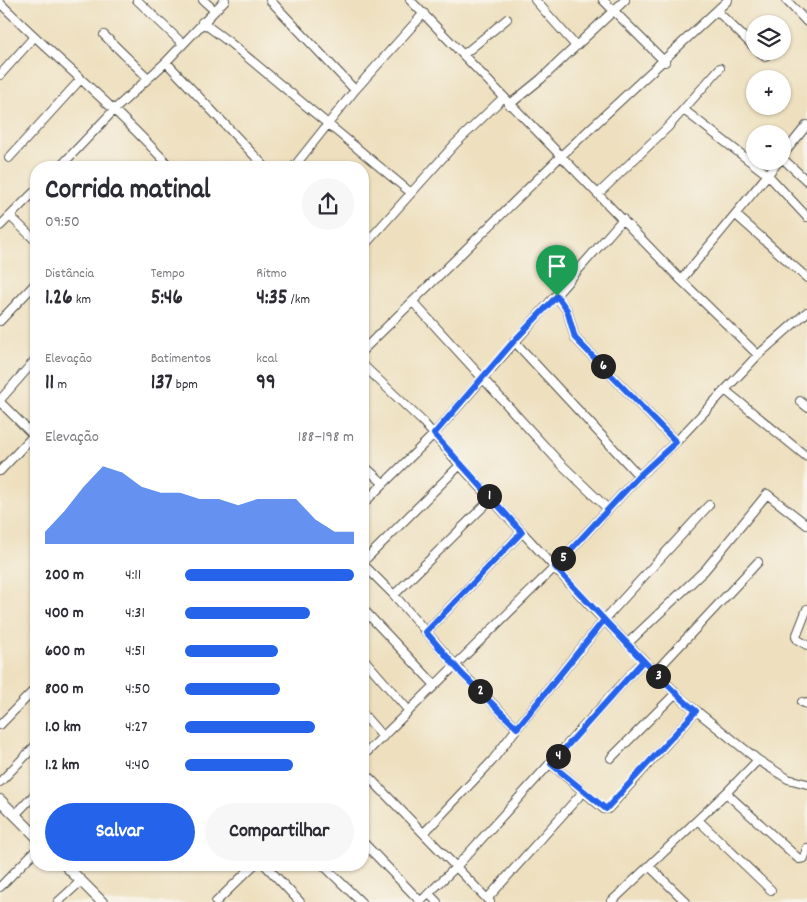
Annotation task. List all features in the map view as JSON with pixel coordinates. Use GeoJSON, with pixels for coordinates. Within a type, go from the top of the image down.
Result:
{"type":"FeatureCollection","features":[{"type":"Feature","properties":{"kind":"street"},"geometry":{"type":"LineString","coordinates":[[137,0],[182,44]]}},
{"type":"Feature","properties":{"kind":"street"},"geometry":{"type":"LineString","coordinates":[[203,0],[214,10]]}},
{"type":"Feature","properties":{"kind":"street"},"geometry":{"type":"LineString","coordinates":[[65,161],[114,110],[166,62],[225,0]]}},
{"type":"Feature","properties":{"kind":"street"},"geometry":{"type":"LineString","coordinates":[[270,0],[355,90]]}},
{"type":"Feature","properties":{"kind":"street"},"geometry":{"type":"LineString","coordinates":[[535,0],[575,46]]}},
{"type":"Feature","properties":{"kind":"street"},"geometry":{"type":"LineString","coordinates":[[603,0],[665,62]]}},
{"type":"Feature","properties":{"kind":"street"},"geometry":{"type":"LineString","coordinates":[[509,104],[540,79],[625,0]]}},
{"type":"Feature","properties":{"kind":"street"},"geometry":{"type":"LineString","coordinates":[[369,344],[561,156],[665,62],[728,0]]}},
{"type":"Feature","properties":{"kind":"street"},"geometry":{"type":"LineString","coordinates":[[786,0],[807,22]]}},
{"type":"Feature","properties":{"kind":"street"},"geometry":{"type":"LineString","coordinates":[[0,1],[34,37],[114,110],[164,161]]}},
{"type":"Feature","properties":{"kind":"street"},"geometry":{"type":"LineString","coordinates":[[415,1],[509,104],[681,280],[758,355]]}},
{"type":"Feature","properties":{"kind":"street"},"geometry":{"type":"LineString","coordinates":[[717,11],[746,39]]}},
{"type":"Feature","properties":{"kind":"street"},"geometry":{"type":"LineString","coordinates":[[299,161],[355,90],[424,13]]}},
{"type":"Feature","properties":{"kind":"street"},"geometry":{"type":"LineString","coordinates":[[463,55],[507,19]]}},
{"type":"Feature","properties":{"kind":"street"},"geometry":{"type":"LineString","coordinates":[[202,22],[410,192]]}},
{"type":"Feature","properties":{"kind":"street"},"geometry":{"type":"LineString","coordinates":[[104,35],[148,78]]}},
{"type":"Feature","properties":{"kind":"street"},"geometry":{"type":"LineString","coordinates":[[0,75],[34,37]]}},
{"type":"Feature","properties":{"kind":"street"},"geometry":{"type":"LineString","coordinates":[[166,62],[259,161]]}},
{"type":"Feature","properties":{"kind":"street"},"geometry":{"type":"LineString","coordinates":[[598,194],[684,110],[720,68]]}},
{"type":"Feature","properties":{"kind":"street"},"geometry":{"type":"LineString","coordinates":[[9,158],[80,80]]}},
{"type":"Feature","properties":{"kind":"street"},"geometry":{"type":"LineString","coordinates":[[369,240],[455,144],[504,97]]}},
{"type":"Feature","properties":{"kind":"street"},"geometry":{"type":"LineString","coordinates":[[684,110],[768,175],[807,217]]}},
{"type":"Feature","properties":{"kind":"street"},"geometry":{"type":"LineString","coordinates":[[791,147],[805,131]]}},
{"type":"Feature","properties":{"kind":"street"},"geometry":{"type":"LineString","coordinates":[[791,166],[807,181]]}},
{"type":"Feature","properties":{"kind":"street"},"geometry":{"type":"LineString","coordinates":[[681,280],[772,170]]}},
{"type":"Feature","properties":{"kind":"street"},"geometry":{"type":"LineString","coordinates":[[0,226],[30,196]]}},
{"type":"Feature","properties":{"kind":"street"},"geometry":{"type":"LineString","coordinates":[[736,215],[807,278]]}},
{"type":"Feature","properties":{"kind":"street"},"geometry":{"type":"LineString","coordinates":[[10,216],[30,235]]}},
{"type":"Feature","properties":{"kind":"street"},"geometry":{"type":"LineString","coordinates":[[369,498],[434,434],[623,219]]}},
{"type":"Feature","properties":{"kind":"street"},"geometry":{"type":"LineString","coordinates":[[0,321],[30,289]]}},
{"type":"Feature","properties":{"kind":"street"},"geometry":{"type":"LineString","coordinates":[[557,296],[567,310],[575,338],[676,442]]}},
{"type":"Feature","properties":{"kind":"street"},"geometry":{"type":"LineString","coordinates":[[413,302],[560,463],[608,509]]}},
{"type":"Feature","properties":{"kind":"street"},"geometry":{"type":"LineString","coordinates":[[369,750],[555,567],[639,476],[676,442],[758,355],[807,312]]}},
{"type":"Feature","properties":{"kind":"street"},"geometry":{"type":"LineString","coordinates":[[514,341],[639,476]]}},
{"type":"Feature","properties":{"kind":"street"},"geometry":{"type":"LineString","coordinates":[[30,366],[0,401],[30,431]]}},
{"type":"Feature","properties":{"kind":"street"},"geometry":{"type":"LineString","coordinates":[[369,371],[434,434],[460,466],[643,661],[676,693],[758,760],[788,778],[807,784]]}},
{"type":"Feature","properties":{"kind":"street"},"geometry":{"type":"LineString","coordinates":[[725,390],[807,457]]}},
{"type":"Feature","properties":{"kind":"street"},"geometry":{"type":"LineString","coordinates":[[800,401],[807,407]]}},
{"type":"Feature","properties":{"kind":"street"},"geometry":{"type":"LineString","coordinates":[[0,471],[30,441]]}},
{"type":"Feature","properties":{"kind":"street"},"geometry":{"type":"LineString","coordinates":[[369,556],[460,466]]}},
{"type":"Feature","properties":{"kind":"street"},"geometry":{"type":"LineString","coordinates":[[369,470],[383,483]]}},
{"type":"Feature","properties":{"kind":"street"},"geometry":{"type":"LineString","coordinates":[[628,643],[705,570],[767,494],[806,522]]}},
{"type":"Feature","properties":{"kind":"street"},"geometry":{"type":"LineString","coordinates":[[394,595],[491,499]]}},
{"type":"Feature","properties":{"kind":"street"},"geometry":{"type":"LineString","coordinates":[[424,834],[492,762],[604,620],[709,505]]}},
{"type":"Feature","properties":{"kind":"street"},"geometry":{"type":"LineString","coordinates":[[426,632],[522,532]]}},
{"type":"Feature","properties":{"kind":"street"},"geometry":{"type":"LineString","coordinates":[[655,672],[758,562]]}},
{"type":"Feature","properties":{"kind":"street"},"geometry":{"type":"LineString","coordinates":[[369,570],[517,728]]}},
{"type":"Feature","properties":{"kind":"street"},"geometry":{"type":"LineString","coordinates":[[807,609],[796,637],[807,645]]}},
{"type":"Feature","properties":{"kind":"street"},"geometry":{"type":"LineString","coordinates":[[369,615],[435,685]]}},
{"type":"Feature","properties":{"kind":"street"},"geometry":{"type":"LineString","coordinates":[[369,847],[420,902],[456,867],[643,661]]}},
{"type":"Feature","properties":{"kind":"street"},"geometry":{"type":"LineString","coordinates":[[369,665],[408,711]]}},
{"type":"Feature","properties":{"kind":"street"},"geometry":{"type":"LineString","coordinates":[[611,758],[676,693]]}},
{"type":"Feature","properties":{"kind":"street"},"geometry":{"type":"LineString","coordinates":[[0,725],[30,694]]}},
{"type":"Feature","properties":{"kind":"street"},"geometry":{"type":"LineString","coordinates":[[551,764],[583,792],[608,809],[696,711]]}},
{"type":"Feature","properties":{"kind":"street"},"geometry":{"type":"LineString","coordinates":[[369,721],[382,737]]}},
{"type":"Feature","properties":{"kind":"street"},"geometry":{"type":"LineString","coordinates":[[0,782],[30,751]]}},
{"type":"Feature","properties":{"kind":"street"},"geometry":{"type":"LineString","coordinates":[[611,902],[726,793],[758,760]]}},
{"type":"Feature","properties":{"kind":"street"},"geometry":{"type":"LineString","coordinates":[[369,777],[488,900],[583,792]]}},
{"type":"Feature","properties":{"kind":"street"},"geometry":{"type":"LineString","coordinates":[[726,793],[799,859],[804,858],[807,848]]}},
{"type":"Feature","properties":{"kind":"street"},"geometry":{"type":"LineString","coordinates":[[15,815],[30,799]]}},
{"type":"Feature","properties":{"kind":"street"},"geometry":{"type":"LineString","coordinates":[[0,800],[30,830]]}},
{"type":"Feature","properties":{"kind":"street"},"geometry":{"type":"LineString","coordinates":[[698,820],[771,890]]}},
{"type":"Feature","properties":{"kind":"street"},"geometry":{"type":"LineString","coordinates":[[0,887],[30,856]]}},
{"type":"Feature","properties":{"kind":"street"},"geometry":{"type":"LineString","coordinates":[[649,866],[686,902]]}},
{"type":"Feature","properties":{"kind":"street"},"geometry":{"type":"LineString","coordinates":[[71,871],[102,902]]}},
{"type":"Feature","properties":{"kind":"street"},"geometry":{"type":"LineString","coordinates":[[216,902],[248,871]]}},
{"type":"Feature","properties":{"kind":"street"},"geometry":{"type":"LineString","coordinates":[[271,871],[300,902]]}},
{"type":"Feature","properties":{"kind":"street"},"geometry":{"type":"LineString","coordinates":[[329,871],[361,902]]}},
{"type":"Feature","properties":{"kind":"street"},"geometry":{"type":"LineString","coordinates":[[58,902],[81,881]]}},
{"type":"Feature","properties":{"kind":"street"},"geometry":{"type":"LineString","coordinates":[[429,894],[437,902]]}},
{"type":"Feature","properties":{"kind":"route"},"geometry":{"type":"LineString","coordinates":[[557,296],[514,341],[484,379],[434,434],[460,466],[522,532],[426,632],[462,674],[517,728],[604,620],[628,643],[643,661],[696,711],[608,809],[583,792],[551,764],[643,661],[628,643],[595,611],[555,567],[639,476],[676,442],[575,338],[567,310],[557,296]]}}]}
